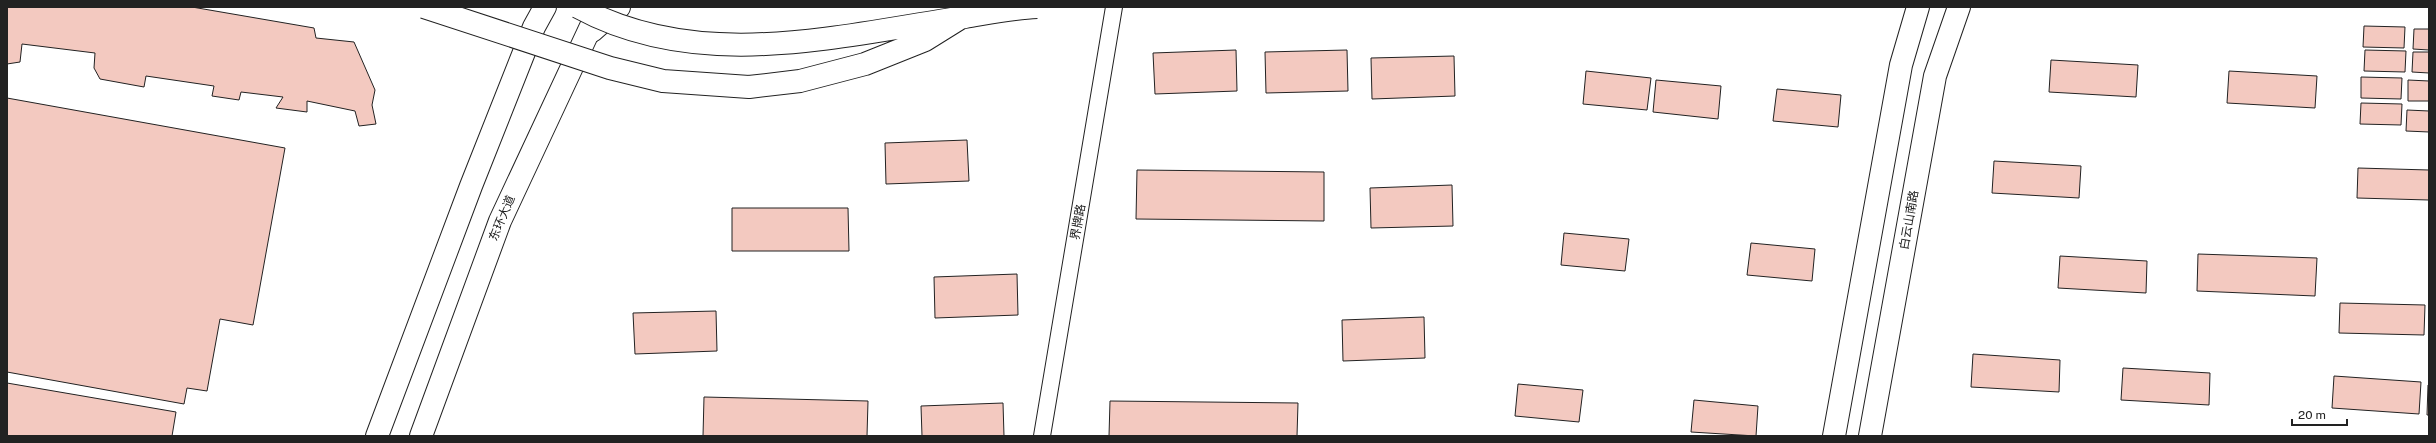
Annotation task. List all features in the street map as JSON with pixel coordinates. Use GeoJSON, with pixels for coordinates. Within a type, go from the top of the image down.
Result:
{"type":"FeatureCollection","features":[{"type":"Feature","properties":{"kind":"main road"},"geometry":{"type":"LineString","coordinates":[[424,7],[610,68],[663,81],[749,87],[800,81],[865,64],[925,40],[978,7]]}},
{"type":"Feature","properties":{"kind":"main road"},"geometry":{"type":"LineString","coordinates":[[377,436],[536,17],[545,7]]}},
{"type":"Feature","properties":{"kind":"main road"},"geometry":{"type":"LineString","coordinates":[[578,7],[634,32],[670,40],[705,45],[804,41],[1037,7]]}},
{"type":"Feature","properties":{"kind":"main road","name":"东环大道"},"geometry":{"type":"LineString","coordinates":[[421,436],[500,221],[584,38],[600,7]]}},
{"type":"Feature","properties":{"kind":"main road"},"geometry":{"type":"LineString","coordinates":[[584,38],[619,7]]}},
{"type":"Feature","properties":{"kind":"main road"},"geometry":{"type":"LineString","coordinates":[[1834,436],[1901,65],[1918,7]]}},
{"type":"Feature","properties":{"kind":"main road","name":"白云山南路"},"geometry":{"type":"LineString","coordinates":[[1870,436],[1935,76],[1959,7]]}},
{"type":"Feature","properties":{"kind":"street","name":"界牌路"},"geometry":{"type":"LineString","coordinates":[[1042,436],[1114,7]]}},
{"type":"Feature","properties":{"kind":"building"},"geometry":{"type":"Polygon","coordinates":[[[7,7],[192,7],[314,28],[316,38],[354,42],[375,90],[372,105],[376,124],[359,126],[355,111],[307,101],[307,112],[276,108],[283,97],[241,92],[239,100],[212,96],[214,86],[146,76],[144,87],[100,79],[94,68],[95,53],[22,44],[20,62],[7,64],[7,7]]]}},
{"type":"Feature","properties":{"kind":"building"},"geometry":{"type":"Polygon","coordinates":[[[2364,26],[2405,27],[2404,48],[2363,47],[2364,26]]]}},
{"type":"Feature","properties":{"kind":"building"},"geometry":{"type":"Polygon","coordinates":[[[2414,29],[2429,29],[2429,50],[2413,49],[2414,29]]]}},
{"type":"Feature","properties":{"kind":"building"},"geometry":{"type":"Polygon","coordinates":[[[1236,50],[1237,91],[1155,94],[1153,53],[1236,50]]]}},
{"type":"Feature","properties":{"kind":"building"},"geometry":{"type":"Polygon","coordinates":[[[1347,50],[1348,91],[1266,93],[1265,52],[1347,50]]]}},
{"type":"Feature","properties":{"kind":"building"},"geometry":{"type":"Polygon","coordinates":[[[2365,50],[2406,51],[2405,72],[2364,71],[2365,50]]]}},
{"type":"Feature","properties":{"kind":"building"},"geometry":{"type":"Polygon","coordinates":[[[2413,52],[2429,52],[2429,73],[2412,72],[2413,52]]]}},
{"type":"Feature","properties":{"kind":"building"},"geometry":{"type":"Polygon","coordinates":[[[1454,56],[1455,96],[1372,99],[1371,58],[1454,56]]]}},
{"type":"Feature","properties":{"kind":"building"},"geometry":{"type":"Polygon","coordinates":[[[2051,60],[2138,65],[2136,97],[2049,92],[2051,60]]]}},
{"type":"Feature","properties":{"kind":"building"},"geometry":{"type":"Polygon","coordinates":[[[1586,71],[1651,78],[1647,110],[1583,104],[1586,71]]]}},
{"type":"Feature","properties":{"kind":"building"},"geometry":{"type":"Polygon","coordinates":[[[2229,71],[2317,76],[2315,108],[2227,103],[2229,71]]]}},
{"type":"Feature","properties":{"kind":"building"},"geometry":{"type":"Polygon","coordinates":[[[2361,77],[2402,78],[2401,99],[2361,98],[2361,77]]]}},
{"type":"Feature","properties":{"kind":"building"},"geometry":{"type":"Polygon","coordinates":[[[1656,80],[1721,86],[1718,119],[1653,112],[1656,80]]]}},
{"type":"Feature","properties":{"kind":"building"},"geometry":{"type":"Polygon","coordinates":[[[2408,80],[2429,81],[2429,101],[2408,101],[2408,80]]]}},
{"type":"Feature","properties":{"kind":"building"},"geometry":{"type":"Polygon","coordinates":[[[1777,89],[1841,95],[1838,127],[1773,121],[1777,89]]]}},
{"type":"Feature","properties":{"kind":"building"},"geometry":{"type":"Polygon","coordinates":[[[7,98],[285,148],[253,325],[220,319],[207,391],[187,388],[184,404],[7,372],[7,98]]]}},
{"type":"Feature","properties":{"kind":"building"},"geometry":{"type":"Polygon","coordinates":[[[2361,103],[2402,104],[2401,125],[2360,124],[2361,103]]]}},
{"type":"Feature","properties":{"kind":"building"},"geometry":{"type":"Polygon","coordinates":[[[2407,110],[2429,111],[2429,132],[2406,131],[2407,110]]]}},
{"type":"Feature","properties":{"kind":"building"},"geometry":{"type":"Polygon","coordinates":[[[967,140],[969,181],[886,184],[885,143],[967,140]]]}},
{"type":"Feature","properties":{"kind":"building"},"geometry":{"type":"Polygon","coordinates":[[[1994,161],[2081,166],[2079,198],[1992,193],[1994,161]]]}},
{"type":"Feature","properties":{"kind":"building"},"geometry":{"type":"Polygon","coordinates":[[[2358,168],[2429,170],[2429,200],[2357,198],[2358,168]]]}},
{"type":"Feature","properties":{"kind":"building"},"geometry":{"type":"Polygon","coordinates":[[[1137,170],[1324,172],[1324,221],[1136,219],[1137,170]]]}},
{"type":"Feature","properties":{"kind":"building"},"geometry":{"type":"Polygon","coordinates":[[[1452,185],[1453,226],[1371,228],[1370,188],[1452,185]]]}},
{"type":"Feature","properties":{"kind":"building"},"geometry":{"type":"Polygon","coordinates":[[[732,208],[848,208],[849,251],[732,251],[732,208]]]}},
{"type":"Feature","properties":{"kind":"building"},"geometry":{"type":"Polygon","coordinates":[[[1564,233],[1629,239],[1625,271],[1561,265],[1564,233]]]}},
{"type":"Feature","properties":{"kind":"building"},"geometry":{"type":"Polygon","coordinates":[[[1751,243],[1815,249],[1812,281],[1747,275],[1751,243]]]}},
{"type":"Feature","properties":{"kind":"building"},"geometry":{"type":"Polygon","coordinates":[[[2198,254],[2317,258],[2315,296],[2197,291],[2198,254]]]}},
{"type":"Feature","properties":{"kind":"building"},"geometry":{"type":"Polygon","coordinates":[[[2060,256],[2147,261],[2146,293],[2058,288],[2060,256]]]}},
{"type":"Feature","properties":{"kind":"building"},"geometry":{"type":"Polygon","coordinates":[[[1017,274],[1018,315],[935,318],[934,277],[1017,274]]]}},
{"type":"Feature","properties":{"kind":"building"},"geometry":{"type":"Polygon","coordinates":[[[2340,303],[2425,305],[2424,335],[2339,333],[2340,303]]]}},
{"type":"Feature","properties":{"kind":"building"},"geometry":{"type":"Polygon","coordinates":[[[716,311],[717,351],[635,354],[633,313],[716,311]]]}},
{"type":"Feature","properties":{"kind":"building"},"geometry":{"type":"Polygon","coordinates":[[[1424,317],[1425,358],[1343,361],[1342,320],[1424,317]]]}},
{"type":"Feature","properties":{"kind":"building"},"geometry":{"type":"Polygon","coordinates":[[[1973,354],[2060,360],[2059,392],[1971,387],[1973,354]]]}},
{"type":"Feature","properties":{"kind":"building"},"geometry":{"type":"Polygon","coordinates":[[[2123,368],[2210,373],[2209,405],[2121,400],[2123,368]]]}},
{"type":"Feature","properties":{"kind":"building"},"geometry":{"type":"Polygon","coordinates":[[[2334,376],[2421,382],[2419,414],[2332,408],[2334,376]]]}},
{"type":"Feature","properties":{"kind":"building"},"geometry":{"type":"Polygon","coordinates":[[[7,383],[176,412],[172,436],[7,436],[7,383]]]}},
{"type":"Feature","properties":{"kind":"building"},"geometry":{"type":"Polygon","coordinates":[[[1518,384],[1583,390],[1579,422],[1515,416],[1518,384]]]}},
{"type":"Feature","properties":{"kind":"building"},"geometry":{"type":"Polygon","coordinates":[[[2428,385],[2429,415],[2427,415],[2428,385]]]}},
{"type":"Feature","properties":{"kind":"building"},"geometry":{"type":"Polygon","coordinates":[[[704,397],[868,401],[867,436],[703,436],[704,397]]]}},
{"type":"Feature","properties":{"kind":"building"},"geometry":{"type":"Polygon","coordinates":[[[1694,400],[1758,406],[1756,436],[1691,432],[1694,400]]]}},
{"type":"Feature","properties":{"kind":"building"},"geometry":{"type":"Polygon","coordinates":[[[1110,401],[1298,403],[1297,436],[1109,436],[1110,401]]]}},
{"type":"Feature","properties":{"kind":"building"},"geometry":{"type":"Polygon","coordinates":[[[1003,403],[1004,436],[922,436],[921,406],[1003,403]]]}}]}
